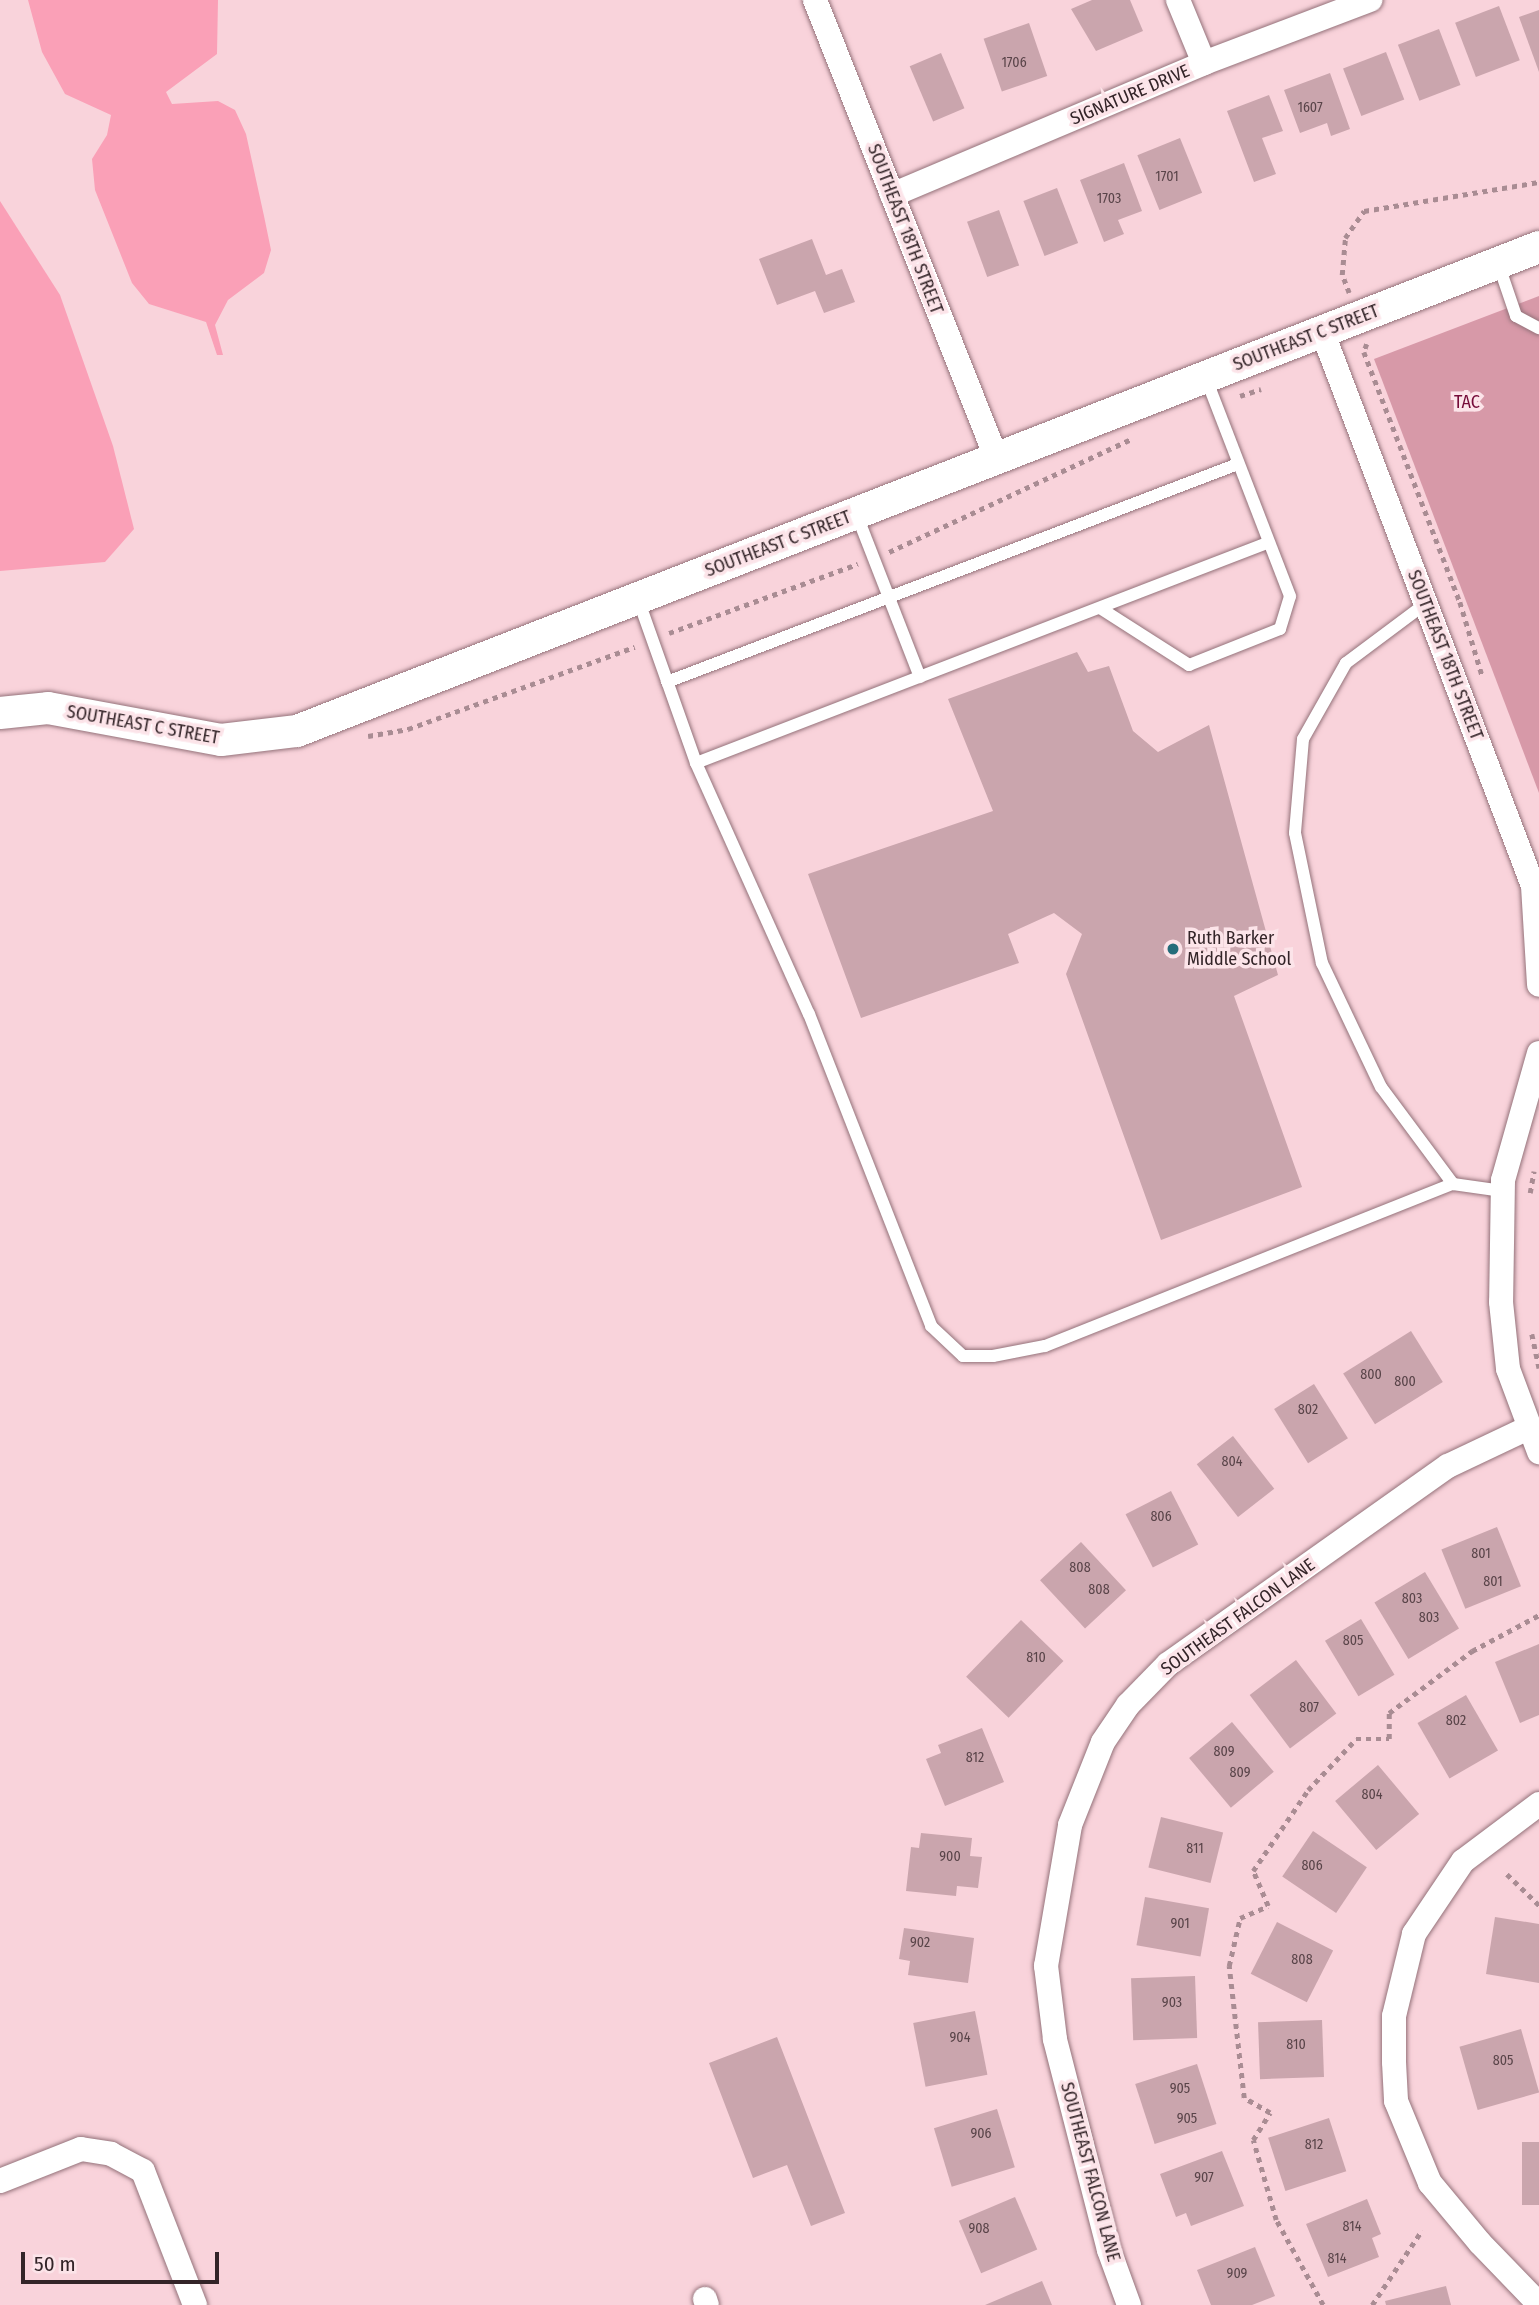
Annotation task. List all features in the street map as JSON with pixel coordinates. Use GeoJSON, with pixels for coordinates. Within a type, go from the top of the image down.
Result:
{"type":"FeatureCollection","features":[{"type":"Feature","properties":{"kind":"street","name":"SOUTHEAST 18TH STREET"},"geometry":{"type":"LineString","coordinates":[[815,0],[996,458]]}},
{"type":"Feature","properties":{"kind":"street"},"geometry":{"type":"LineString","coordinates":[[1178,0],[1204,63]]}},
{"type":"Feature","properties":{"kind":"street","name":"SIGNATURE DRIVE"},"geometry":{"type":"LineString","coordinates":[[892,195],[1204,63],[1370,0]]}},
{"type":"Feature","properties":{"kind":"street","name":"SOUTHEAST C STREET"},"geometry":{"type":"LineString","coordinates":[[0,713],[48,708],[220,740],[297,731],[1539,247]]}},
{"type":"Feature","properties":{"kind":"street","name":"SOUTHEAST 18TH STREET"},"geometry":{"type":"LineString","coordinates":[[1322,331],[1532,886],[1539,985]]}},
{"type":"Feature","properties":{"kind":"street"},"geometry":{"type":"LineString","coordinates":[[1539,1053],[1521,1108],[1503,1191],[1502,1302],[1508,1369],[1534,1425],[1539,1452]]}},
{"type":"Feature","properties":{"kind":"street","name":"SOUTHEAST FALCON LANE"},"geometry":{"type":"LineString","coordinates":[[1129,2305],[1110,2250],[1055,2039],[1046,1966],[1056,1888],[1083,1786],[1103,1742],[1128,1705],[1168,1664],[1448,1466],[1534,1425]]}},
{"type":"Feature","properties":{"kind":"street"},"geometry":{"type":"LineString","coordinates":[[1539,1804],[1463,1861],[1414,1934],[1394,2016],[1396,2101],[1430,2183],[1480,2243],[1539,2304]]}},
{"type":"Feature","properties":{"kind":"street"},"geometry":{"type":"LineString","coordinates":[[0,2181],[81,2149],[111,2154],[143,2171],[195,2305]]}},
{"type":"Feature","properties":{"kind":"lane"},"geometry":{"type":"LineString","coordinates":[[1498,263],[1517,316],[1539,328]]}},
{"type":"Feature","properties":{"kind":"lane"},"geometry":{"type":"LineString","coordinates":[[1100,608],[1189,665],[1280,629],[1290,596],[1267,543],[1206,377]]}},
{"type":"Feature","properties":{"kind":"lane"},"geometry":{"type":"LineString","coordinates":[[667,682],[1238,464]]}},
{"type":"Feature","properties":{"kind":"lane"},"geometry":{"type":"LineString","coordinates":[[856,513],[920,677]]}},
{"type":"Feature","properties":{"kind":"lane"},"geometry":{"type":"LineString","coordinates":[[696,763],[1267,543]]}},
{"type":"Feature","properties":{"kind":"lane"},"geometry":{"type":"LineString","coordinates":[[638,598],[696,763],[809,1014],[931,1326],[963,1356],[993,1356],[1045,1346],[1453,1184],[1503,1191]]}},
{"type":"Feature","properties":{"kind":"lane"},"geometry":{"type":"LineString","coordinates":[[1425,604],[1346,663],[1303,739],[1295,833],[1322,963],[1381,1087],[1453,1184]]}},
{"type":"Feature","properties":{"kind":"path"},"geometry":{"type":"LineString","coordinates":[[1342,275],[1345,238],[1364,211],[1539,182]]}},
{"type":"Feature","properties":{"kind":"path"},"geometry":{"type":"LineString","coordinates":[[1367,342],[1364,352],[1460,602],[1486,688]]}},
{"type":"Feature","properties":{"kind":"path"},"geometry":{"type":"LineString","coordinates":[[890,552],[1142,435]]}},
{"type":"Feature","properties":{"kind":"path"},"geometry":{"type":"LineString","coordinates":[[668,633],[856,565]]}},
{"type":"Feature","properties":{"kind":"path"},"geometry":{"type":"LineString","coordinates":[[361,736],[408,729],[634,647]]}},
{"type":"Feature","properties":{"kind":"path"},"geometry":{"type":"LineString","coordinates":[[1529,1196],[1536,1159]]}},
{"type":"Feature","properties":{"kind":"path"},"geometry":{"type":"LineString","coordinates":[[1531,1328],[1539,1368]]}},
{"type":"Feature","properties":{"kind":"path"},"geometry":{"type":"LineString","coordinates":[[1323,2305],[1276,2220],[1253,2140],[1270,2113],[1244,2098],[1240,2075],[1229,1966],[1240,1918],[1268,1906],[1253,1871],[1308,1790],[1356,1739],[1389,1739],[1389,1713],[1472,1651],[1539,1615]]}},
{"type":"Feature","properties":{"kind":"path"},"geometry":{"type":"LineString","coordinates":[[1507,1874],[1539,1905]]}},
{"type":"Feature","properties":{"kind":"path"},"geometry":{"type":"LineString","coordinates":[[1372,2305],[1422,2230]]}},
{"type":"Feature","properties":{"kind":"green space","name":"TAC"},"geometry":{"type":"Polygon","coordinates":[[[1539,296],[1539,793],[1374,359],[1539,296]]]}},
{"type":"Feature","properties":{"kind":"shaded area"},"geometry":{"type":"Polygon","coordinates":[[[28,0],[218,0],[217,54],[166,92],[172,104],[218,101],[235,110],[246,134],[264,216],[271,250],[264,273],[228,300],[215,325],[223,355],[217,355],[206,322],[149,304],[132,283],[95,190],[92,159],[107,135],[111,115],[65,94],[42,52],[28,0]]]}},
{"type":"Feature","properties":{"kind":"shaded area"},"geometry":{"type":"Polygon","coordinates":[[[0,201],[60,295],[113,446],[134,529],[105,562],[0,571],[0,201]]]}},
{"type":"Feature","properties":{"kind":"building"},"geometry":{"type":"Polygon","coordinates":[[[1092,0],[1130,0],[1143,31],[1096,51],[1071,9],[1092,0]]]}},
{"type":"Feature","properties":{"kind":"building"},"geometry":{"type":"Polygon","coordinates":[[[1499,6],[1520,60],[1476,77],[1455,23],[1499,6]]]}},
{"type":"Feature","properties":{"kind":"building"},"geometry":{"type":"Polygon","coordinates":[[[1539,10],[1539,72],[1519,17],[1539,10]]]}},
{"type":"Feature","properties":{"kind":"building"},"geometry":{"type":"Polygon","coordinates":[[[1029,23],[1047,76],[1002,92],[984,39],[1029,23]]]}},
{"type":"Feature","properties":{"kind":"building"},"geometry":{"type":"Polygon","coordinates":[[[1439,29],[1461,85],[1419,101],[1398,45],[1439,29]]]}},
{"type":"Feature","properties":{"kind":"building"},"geometry":{"type":"Polygon","coordinates":[[[1386,52],[1404,100],[1361,116],[1343,68],[1386,52]]]}},
{"type":"Feature","properties":{"kind":"building"},"geometry":{"type":"Polygon","coordinates":[[[941,53],[964,108],[933,122],[910,66],[941,53]]]}},
{"type":"Feature","properties":{"kind":"building"},"geometry":{"type":"Polygon","coordinates":[[[1330,73],[1350,129],[1331,136],[1327,123],[1300,133],[1284,90],[1330,73]]]}},
{"type":"Feature","properties":{"kind":"building"},"geometry":{"type":"Polygon","coordinates":[[[1269,95],[1283,131],[1262,138],[1276,174],[1254,182],[1227,111],[1269,95]]]}},
{"type":"Feature","properties":{"kind":"building"},"geometry":{"type":"Polygon","coordinates":[[[1180,138],[1202,193],[1159,210],[1137,155],[1180,138]]]}},
{"type":"Feature","properties":{"kind":"building"},"geometry":{"type":"Polygon","coordinates":[[[1124,163],[1142,211],[1118,220],[1124,234],[1104,242],[1080,180],[1124,163]]]}},
{"type":"Feature","properties":{"kind":"building"},"geometry":{"type":"Polygon","coordinates":[[[1057,188],[1078,243],[1045,256],[1023,201],[1057,188]]]}},
{"type":"Feature","properties":{"kind":"building"},"geometry":{"type":"Polygon","coordinates":[[[999,210],[1019,265],[987,277],[967,222],[999,210]]]}},
{"type":"Feature","properties":{"kind":"building"},"geometry":{"type":"Polygon","coordinates":[[[812,239],[826,275],[842,269],[855,302],[824,313],[815,291],[777,305],[759,259],[812,239]]]}},
{"type":"Feature","properties":{"kind":"building","name":"Ruth Barker Middle School"},"geometry":{"type":"Polygon","coordinates":[[[1077,652],[1088,672],[1109,666],[1133,731],[1158,752],[1209,725],[1278,975],[1234,996],[1302,1187],[1161,1240],[1066,974],[1082,934],[1054,913],[1008,934],[1019,963],[861,1018],[808,874],[993,811],[948,699],[1077,652]]]}},
{"type":"Feature","properties":{"kind":"building"},"geometry":{"type":"Polygon","coordinates":[[[1411,1331],[1443,1382],[1375,1424],[1343,1373],[1411,1331]]]}},
{"type":"Feature","properties":{"kind":"building"},"geometry":{"type":"Polygon","coordinates":[[[1314,1384],[1348,1438],[1308,1463],[1274,1409],[1314,1384]]]}},
{"type":"Feature","properties":{"kind":"building"},"geometry":{"type":"Polygon","coordinates":[[[1233,1436],[1274,1489],[1238,1517],[1197,1464],[1233,1436]]]}},
{"type":"Feature","properties":{"kind":"building"},"geometry":{"type":"Polygon","coordinates":[[[1171,1491],[1198,1544],[1153,1568],[1126,1514],[1171,1491]]]}},
{"type":"Feature","properties":{"kind":"building"},"geometry":{"type":"Polygon","coordinates":[[[1497,1527],[1521,1586],[1465,1609],[1441,1549],[1497,1527]]]}},
{"type":"Feature","properties":{"kind":"building"},"geometry":{"type":"Polygon","coordinates":[[[1081,1542],[1126,1590],[1085,1628],[1040,1580],[1081,1542]]]}},
{"type":"Feature","properties":{"kind":"building"},"geometry":{"type":"Polygon","coordinates":[[[1425,1572],[1459,1629],[1408,1659],[1374,1602],[1425,1572]]]}},
{"type":"Feature","properties":{"kind":"building"},"geometry":{"type":"Polygon","coordinates":[[[1361,1619],[1394,1675],[1358,1696],[1325,1641],[1361,1619]]]}},
{"type":"Feature","properties":{"kind":"building"},"geometry":{"type":"Polygon","coordinates":[[[1021,1620],[1063,1661],[1009,1718],[966,1677],[1021,1620]]]}},
{"type":"Feature","properties":{"kind":"building"},"geometry":{"type":"Polygon","coordinates":[[[1539,1644],[1539,1715],[1520,1723],[1495,1662],[1539,1644]]]}},
{"type":"Feature","properties":{"kind":"building"},"geometry":{"type":"Polygon","coordinates":[[[1296,1660],[1336,1714],[1290,1748],[1250,1695],[1296,1660]]]}},
{"type":"Feature","properties":{"kind":"building"},"geometry":{"type":"Polygon","coordinates":[[[1466,1695],[1498,1750],[1450,1778],[1418,1723],[1466,1695]]]}},
{"type":"Feature","properties":{"kind":"building"},"geometry":{"type":"Polygon","coordinates":[[[1232,1722],[1274,1772],[1231,1808],[1189,1758],[1232,1722]]]}},
{"type":"Feature","properties":{"kind":"building"},"geometry":{"type":"Polygon","coordinates":[[[982,1728],[1004,1782],[945,1806],[926,1759],[941,1753],[938,1745],[982,1728]]]}},
{"type":"Feature","properties":{"kind":"building"},"geometry":{"type":"Polygon","coordinates":[[[1378,1765],[1419,1814],[1376,1850],[1335,1801],[1378,1765]]]}},
{"type":"Feature","properties":{"kind":"building"},"geometry":{"type":"Polygon","coordinates":[[[1161,1817],[1223,1832],[1211,1883],[1148,1867],[1161,1817]]]}},
{"type":"Feature","properties":{"kind":"building"},"geometry":{"type":"Polygon","coordinates":[[[1313,1831],[1367,1867],[1336,1913],[1282,1877],[1313,1831]]]}},
{"type":"Feature","properties":{"kind":"building"},"geometry":{"type":"Polygon","coordinates":[[[921,1833],[972,1838],[970,1856],[982,1857],[978,1888],[957,1886],[956,1896],[906,1891],[911,1847],[919,1848],[921,1833]]]}},
{"type":"Feature","properties":{"kind":"building"},"geometry":{"type":"Polygon","coordinates":[[[1145,1897],[1209,1908],[1201,1957],[1136,1945],[1145,1897]]]}},
{"type":"Feature","properties":{"kind":"building"},"geometry":{"type":"Polygon","coordinates":[[[1495,1917],[1539,1924],[1539,1983],[1486,1974],[1495,1917]]]}},
{"type":"Feature","properties":{"kind":"building"},"geometry":{"type":"Polygon","coordinates":[[[1277,1922],[1333,1951],[1307,2002],[1251,1974],[1277,1922]]]}},
{"type":"Feature","properties":{"kind":"building"},"geometry":{"type":"Polygon","coordinates":[[[904,1928],[974,1938],[968,1983],[908,1975],[910,1961],[899,1959],[904,1928]]]}},
{"type":"Feature","properties":{"kind":"building"},"geometry":{"type":"Polygon","coordinates":[[[1195,1976],[1197,2038],[1133,2040],[1131,1978],[1195,1976]]]}},
{"type":"Feature","properties":{"kind":"building"},"geometry":{"type":"Polygon","coordinates":[[[975,2011],[987,2075],[926,2087],[913,2023],[975,2011]]]}},
{"type":"Feature","properties":{"kind":"building"},"geometry":{"type":"Polygon","coordinates":[[[1322,2020],[1324,2077],[1260,2079],[1258,2022],[1322,2020]]]}},
{"type":"Feature","properties":{"kind":"building"},"geometry":{"type":"Polygon","coordinates":[[[1521,2029],[1539,2092],[1478,2110],[1459,2047],[1521,2029]]]}},
{"type":"Feature","properties":{"kind":"building"},"geometry":{"type":"Polygon","coordinates":[[[777,2037],[845,2213],[811,2226],[787,2165],[753,2178],[709,2063],[777,2037]]]}},
{"type":"Feature","properties":{"kind":"building"},"geometry":{"type":"Polygon","coordinates":[[[1197,2064],[1216,2124],[1155,2144],[1135,2084],[1197,2064]]]}},
{"type":"Feature","properties":{"kind":"building"},"geometry":{"type":"Polygon","coordinates":[[[997,2109],[1015,2167],[952,2187],[934,2128],[997,2109]]]}},
{"type":"Feature","properties":{"kind":"building"},"geometry":{"type":"Polygon","coordinates":[[[1329,2118],[1346,2171],[1285,2191],[1268,2138],[1329,2118]]]}},
{"type":"Feature","properties":{"kind":"building"},"geometry":{"type":"Polygon","coordinates":[[[1522,2142],[1539,2142],[1539,2205],[1522,2205],[1522,2142]]]}},
{"type":"Feature","properties":{"kind":"building"},"geometry":{"type":"Polygon","coordinates":[[[1222,2151],[1244,2206],[1191,2226],[1186,2213],[1176,2217],[1160,2174],[1222,2151]]]}},
{"type":"Feature","properties":{"kind":"building"},"geometry":{"type":"Polygon","coordinates":[[[1015,2197],[1037,2249],[981,2273],[959,2221],[1015,2197]]]}},
{"type":"Feature","properties":{"kind":"building"},"geometry":{"type":"Polygon","coordinates":[[[1367,2199],[1381,2234],[1372,2238],[1379,2257],[1328,2277],[1306,2224],[1367,2199]]]}},
{"type":"Feature","properties":{"kind":"building"},"geometry":{"type":"Polygon","coordinates":[[[1255,2247],[1275,2296],[1252,2305],[1211,2305],[1197,2270],[1255,2247]]]}},
{"type":"Feature","properties":{"kind":"building"},"geometry":{"type":"Polygon","coordinates":[[[1042,2281],[1052,2305],[985,2305],[1042,2281]]]}},
{"type":"Feature","properties":{"kind":"building"},"geometry":{"type":"Polygon","coordinates":[[[1446,2286],[1451,2305],[1386,2305],[1385,2301],[1446,2286]]]}},
{"type":"Feature","properties":{"kind":"place","name":"Ruth Barker Middle School"},"geometry":{"type":"Point","coordinates":[1173,949]}}]}
